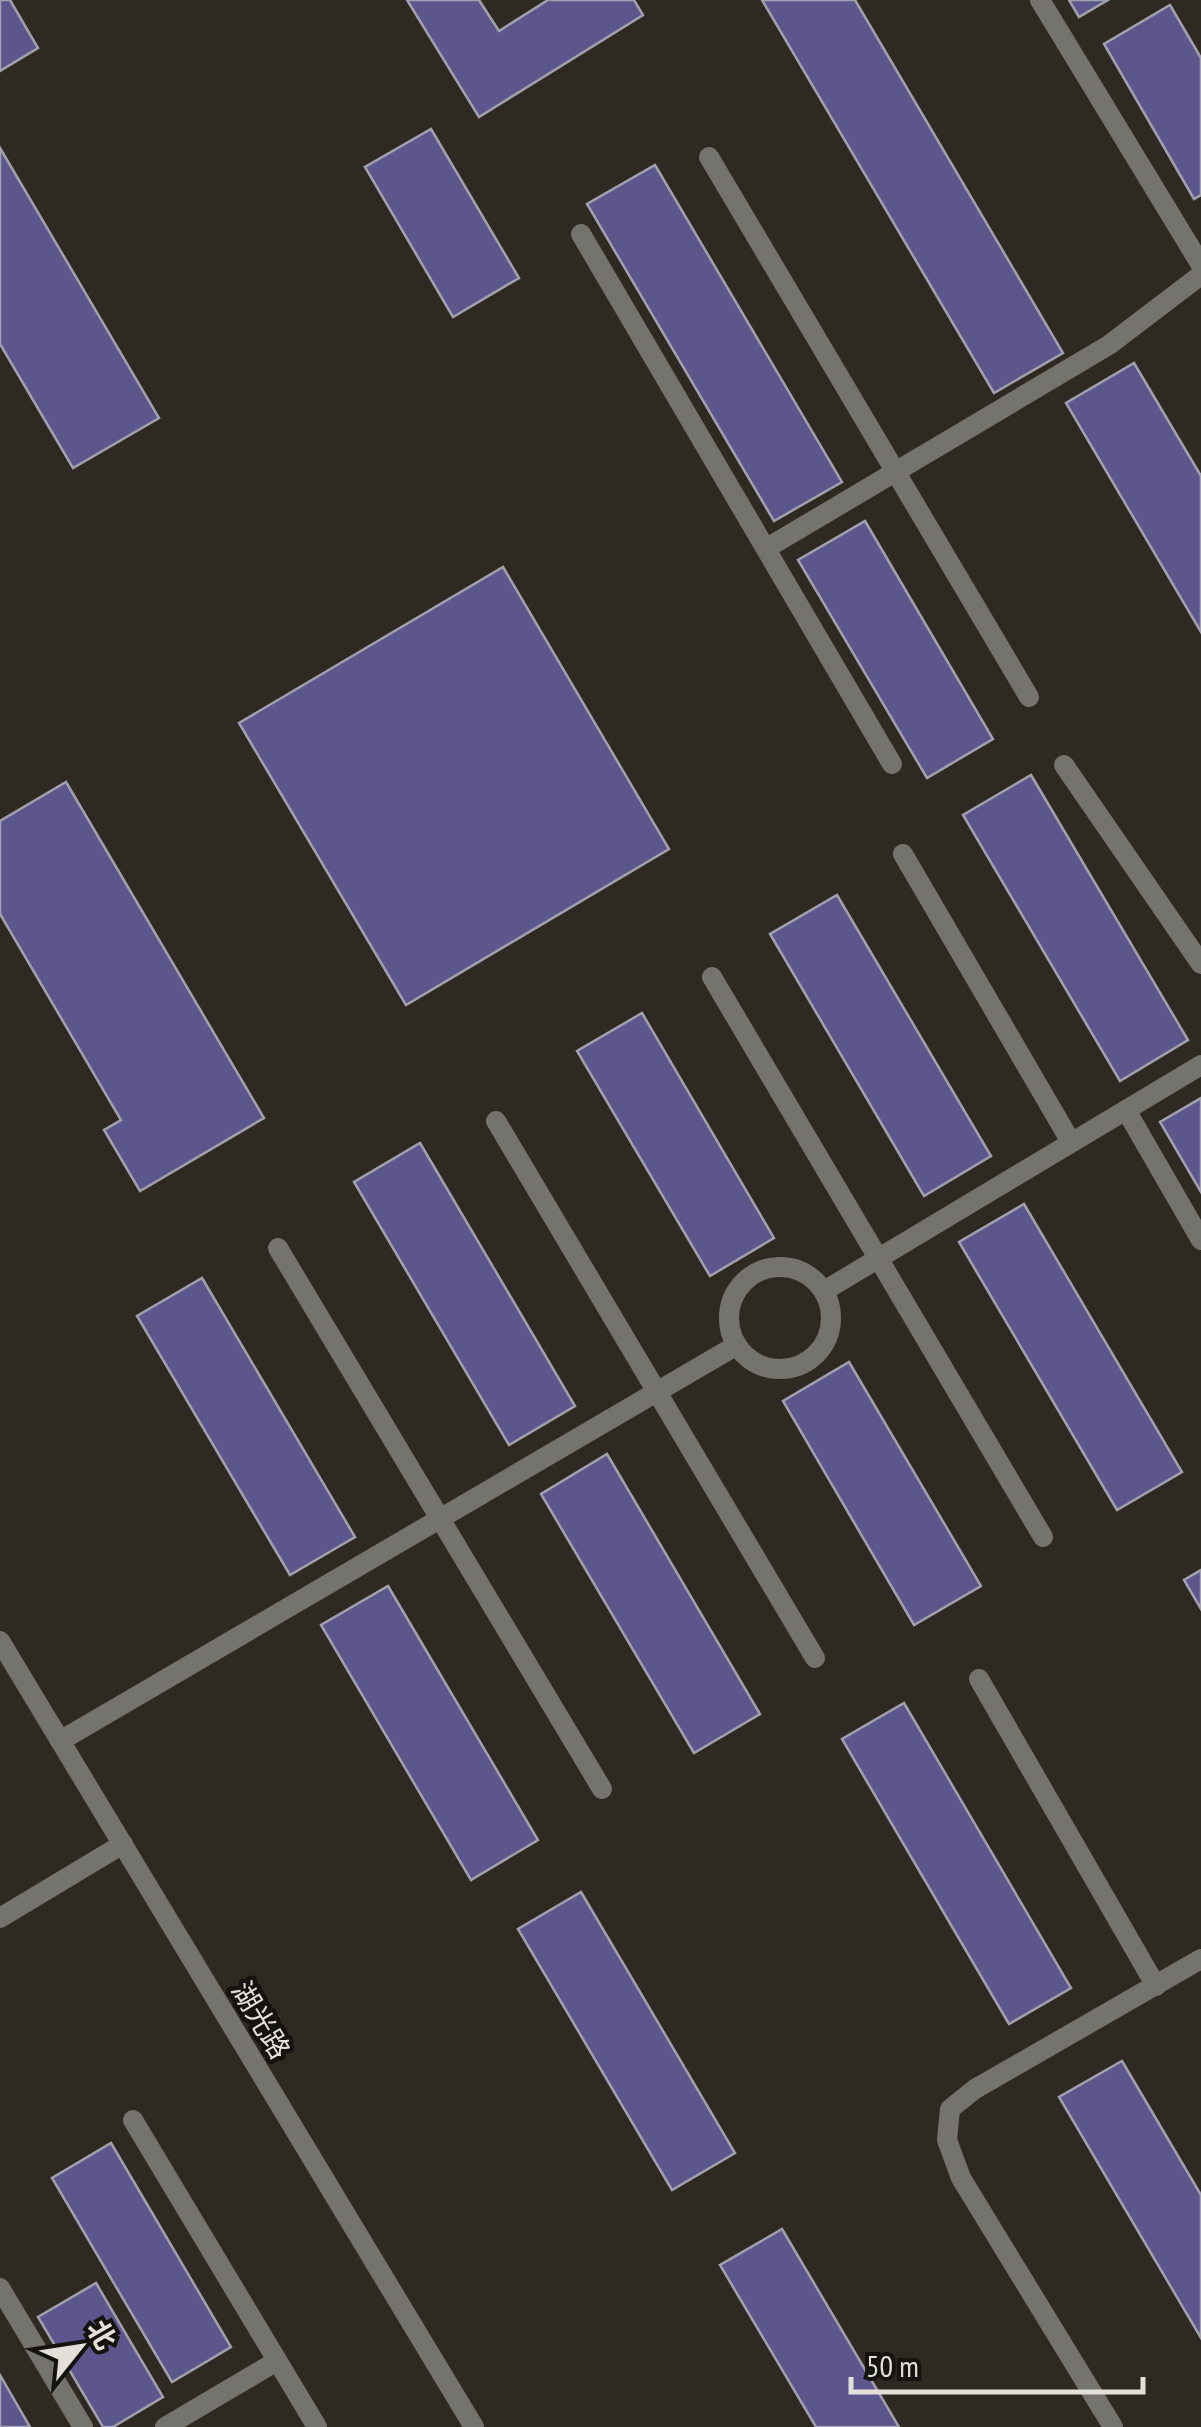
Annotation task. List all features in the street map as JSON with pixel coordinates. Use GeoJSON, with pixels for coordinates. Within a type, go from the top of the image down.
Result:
{"type":"FeatureCollection","features":[{"type":"Feature","properties":{"kind":"street"},"geometry":{"type":"LineString","coordinates":[[1040,0],[1201,265]]}},
{"type":"Feature","properties":{"kind":"street"},"geometry":{"type":"LineString","coordinates":[[708,157],[1028,697]]}},
{"type":"Feature","properties":{"kind":"street"},"geometry":{"type":"LineString","coordinates":[[581,234],[892,764]]}},
{"type":"Feature","properties":{"kind":"street"},"geometry":{"type":"LineString","coordinates":[[767,548],[1109,345],[1201,275]]}},
{"type":"Feature","properties":{"kind":"street"},"geometry":{"type":"LineString","coordinates":[[1064,764],[1201,964]]}},
{"type":"Feature","properties":{"kind":"street"},"geometry":{"type":"LineString","coordinates":[[903,854],[1071,1142]]}},
{"type":"Feature","properties":{"kind":"street"},"geometry":{"type":"LineString","coordinates":[[712,977],[1043,1538]]}},
{"type":"Feature","properties":{"kind":"street"},"geometry":{"type":"LineString","coordinates":[[824,1291],[1201,1065]]}},
{"type":"Feature","properties":{"kind":"street"},"geometry":{"type":"LineString","coordinates":[[1126,1110],[1201,1240]]}},
{"type":"Feature","properties":{"kind":"street"},"geometry":{"type":"LineString","coordinates":[[496,1121],[815,1658]]}},
{"type":"Feature","properties":{"kind":"street"},"geometry":{"type":"LineString","coordinates":[[278,1248],[602,1789]]}},
{"type":"Feature","properties":{"kind":"street"},"geometry":{"type":"LineString","coordinates":[[781,1266],[814,1279],[824,1291],[831,1325],[817,1354],[804,1363],[786,1368],[767,1367],[737,1345],[730,1327],[730,1308],[736,1292],[748,1278],[763,1269],[781,1266]]}},
{"type":"Feature","properties":{"kind":"street"},"geometry":{"type":"LineString","coordinates":[[60,1741],[737,1345]]}},
{"type":"Feature","properties":{"kind":"street","name":"湖光路"},"geometry":{"type":"LineString","coordinates":[[0,1641],[474,2427]]}},
{"type":"Feature","properties":{"kind":"street"},"geometry":{"type":"LineString","coordinates":[[979,1680],[1156,1986]]}},
{"type":"Feature","properties":{"kind":"street"},"geometry":{"type":"LineString","coordinates":[[0,1918],[123,1844]]}},
{"type":"Feature","properties":{"kind":"street"},"geometry":{"type":"LineString","coordinates":[[1113,2427],[961,2178],[947,2140],[950,2108],[975,2089],[1201,1960]]}},
{"type":"Feature","properties":{"kind":"street"},"geometry":{"type":"LineString","coordinates":[[133,2120],[316,2427]]}},
{"type":"Feature","properties":{"kind":"street"},"geometry":{"type":"LineString","coordinates":[[0,2288],[83,2427]]}},
{"type":"Feature","properties":{"kind":"street"},"geometry":{"type":"LineString","coordinates":[[164,2427],[277,2361]]}},
{"type":"Feature","properties":{"kind":"building"},"geometry":{"type":"Polygon","coordinates":[[[0,0],[10,0],[38,48],[0,71],[0,0]]]}},
{"type":"Feature","properties":{"kind":"building"},"geometry":{"type":"Polygon","coordinates":[[[407,0],[479,0],[499,31],[548,0],[634,0],[643,15],[479,117],[407,0]]]}},
{"type":"Feature","properties":{"kind":"building"},"geometry":{"type":"Polygon","coordinates":[[[762,0],[855,0],[1063,353],[994,393],[762,0]]]}},
{"type":"Feature","properties":{"kind":"building"},"geometry":{"type":"Polygon","coordinates":[[[1069,0],[1108,0],[1079,17],[1069,0]]]}},
{"type":"Feature","properties":{"kind":"building"},"geometry":{"type":"Polygon","coordinates":[[[1170,5],[1201,58],[1201,195],[1194,199],[1104,44],[1170,5]]]}},
{"type":"Feature","properties":{"kind":"building"},"geometry":{"type":"Polygon","coordinates":[[[431,129],[519,278],[453,317],[365,167],[431,129]]]}},
{"type":"Feature","properties":{"kind":"building"},"geometry":{"type":"Polygon","coordinates":[[[0,148],[159,418],[73,468],[0,344],[0,148]]]}},
{"type":"Feature","properties":{"kind":"building"},"geometry":{"type":"Polygon","coordinates":[[[655,165],[842,482],[774,521],[587,204],[655,165]]]}},
{"type":"Feature","properties":{"kind":"building"},"geometry":{"type":"Polygon","coordinates":[[[1134,363],[1201,476],[1201,632],[1066,403],[1134,363]]]}},
{"type":"Feature","properties":{"kind":"building"},"geometry":{"type":"Polygon","coordinates":[[[865,521],[993,739],[927,778],[798,560],[865,521]]]}},
{"type":"Feature","properties":{"kind":"building"},"geometry":{"type":"Polygon","coordinates":[[[503,567],[669,849],[406,1005],[239,723],[503,567]]]}},
{"type":"Feature","properties":{"kind":"building"},"geometry":{"type":"Polygon","coordinates":[[[1031,775],[1188,1040],[1120,1081],[963,815],[1031,775]]]}},
{"type":"Feature","properties":{"kind":"building"},"geometry":{"type":"Polygon","coordinates":[[[66,782],[264,1118],[140,1191],[104,1130],[121,1120],[0,914],[0,821],[66,782]]]}},
{"type":"Feature","properties":{"kind":"building"},"geometry":{"type":"Polygon","coordinates":[[[837,895],[991,1156],[924,1196],[770,934],[837,895]]]}},
{"type":"Feature","properties":{"kind":"building"},"geometry":{"type":"Polygon","coordinates":[[[642,1013],[774,1238],[710,1276],[577,1051],[642,1013]]]}},
{"type":"Feature","properties":{"kind":"building"},"geometry":{"type":"Polygon","coordinates":[[[1201,1098],[1201,1192],[1160,1122],[1201,1098]]]}},
{"type":"Feature","properties":{"kind":"building"},"geometry":{"type":"Polygon","coordinates":[[[420,1143],[575,1406],[509,1445],[354,1182],[420,1143]]]}},
{"type":"Feature","properties":{"kind":"building"},"geometry":{"type":"Polygon","coordinates":[[[1024,1204],[1182,1472],[1117,1510],[959,1242],[1024,1204]]]}},
{"type":"Feature","properties":{"kind":"building"},"geometry":{"type":"Polygon","coordinates":[[[202,1278],[355,1537],[290,1575],[137,1316],[202,1278]]]}},
{"type":"Feature","properties":{"kind":"building"},"geometry":{"type":"Polygon","coordinates":[[[849,1362],[981,1586],[914,1625],[783,1401],[849,1362]]]}},
{"type":"Feature","properties":{"kind":"building"},"geometry":{"type":"Polygon","coordinates":[[[607,1454],[760,1714],[694,1753],[541,1494],[607,1454]]]}},
{"type":"Feature","properties":{"kind":"building"},"geometry":{"type":"Polygon","coordinates":[[[1201,1570],[1201,1609],[1184,1580],[1201,1570]]]}},
{"type":"Feature","properties":{"kind":"building"},"geometry":{"type":"Polygon","coordinates":[[[388,1586],[538,1840],[471,1880],[321,1625],[388,1586]]]}},
{"type":"Feature","properties":{"kind":"building"},"geometry":{"type":"Polygon","coordinates":[[[904,1703],[1071,1988],[1009,2024],[842,1739],[904,1703]]]}},
{"type":"Feature","properties":{"kind":"building"},"geometry":{"type":"Polygon","coordinates":[[[581,1892],[735,2153],[672,2190],[518,1929],[581,1892]]]}},
{"type":"Feature","properties":{"kind":"building"},"geometry":{"type":"Polygon","coordinates":[[[1122,2061],[1201,2195],[1201,2338],[1059,2097],[1122,2061]]]}},
{"type":"Feature","properties":{"kind":"building"},"geometry":{"type":"Polygon","coordinates":[[[111,2143],[231,2347],[172,2382],[52,2178],[111,2143]]]}},
{"type":"Feature","properties":{"kind":"building"},"geometry":{"type":"Polygon","coordinates":[[[782,2229],[899,2427],[816,2427],[720,2265],[782,2229]]]}},
{"type":"Feature","properties":{"kind":"building"},"geometry":{"type":"Polygon","coordinates":[[[96,2283],[163,2397],[113,2427],[103,2427],[38,2317],[96,2283]]]}},
{"type":"Feature","properties":{"kind":"building"},"geometry":{"type":"Polygon","coordinates":[[[0,2375],[30,2427],[0,2427],[0,2375]]]}}]}
